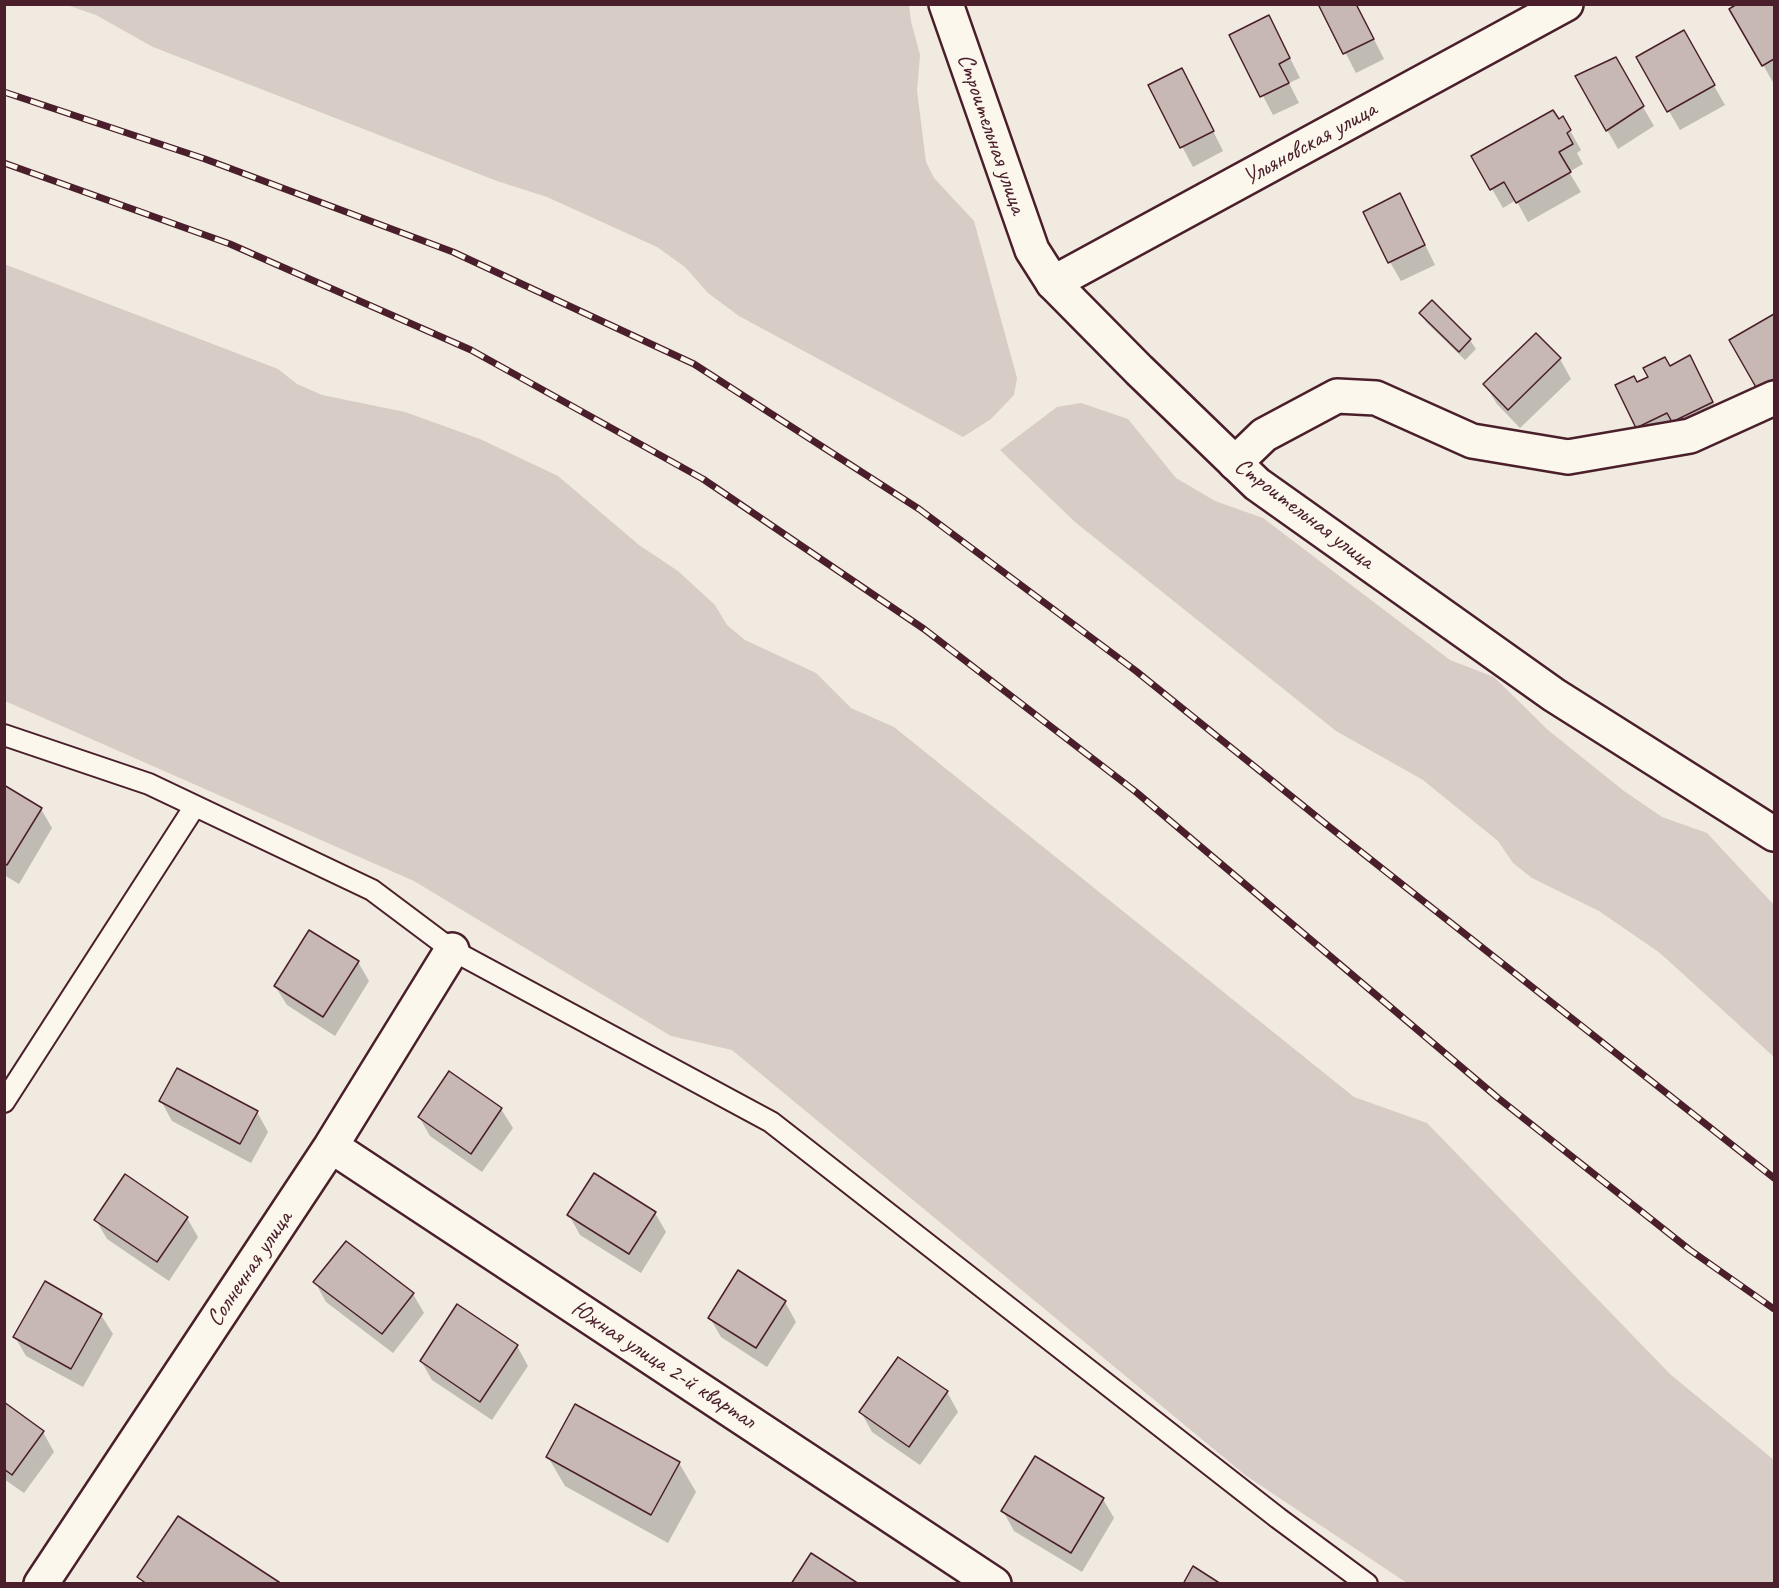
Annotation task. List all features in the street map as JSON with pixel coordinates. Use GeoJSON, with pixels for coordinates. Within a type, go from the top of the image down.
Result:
{"type":"FeatureCollection","features":[{"type":"Feature","properties":{"kind":"street","name":"Строительная улица"},"geometry":{"type":"LineString","coordinates":[[946,4],[1032,249],[1053,283],[1139,370],[1257,484],[1554,695],[1774,834]]}},
{"type":"Feature","properties":{"kind":"street","name":"Ульяновская улица"},"geometry":{"type":"LineString","coordinates":[[1053,283],[1566,4]]}},
{"type":"Feature","properties":{"kind":"street"},"geometry":{"type":"LineString","coordinates":[[1235,463],[1264,435],[1337,396],[1376,398],[1472,441],[1568,457],[1690,435],[1774,398]]}},
{"type":"Feature","properties":{"kind":"street","name":"Солнечная улица"},"geometry":{"type":"LineString","coordinates":[[41,1584],[331,1146],[452,950]]}},
{"type":"Feature","properties":{"kind":"street","name":"Южная улица 2-й квартал"},"geometry":{"type":"LineString","coordinates":[[331,1146],[994,1584]]}},
{"type":"Feature","properties":{"kind":"lane"},"geometry":{"type":"LineString","coordinates":[[4,735],[149,784],[372,890],[452,950],[771,1122],[1278,1518],[1367,1584]]}},
{"type":"Feature","properties":{"kind":"lane"},"geometry":{"type":"LineString","coordinates":[[4,1102],[195,806]]}},
{"type":"Feature","properties":{"kind":"shaded area"},"geometry":{"type":"Polygon","coordinates":[[[67,5],[909,5],[920,55],[917,91],[926,162],[934,178],[974,221],[1017,378],[1014,395],[991,419],[963,437],[739,316],[708,293],[685,267],[657,247],[547,197],[497,181],[153,47],[96,15],[67,5]]]}},
{"type":"Feature","properties":{"kind":"shaded area"},"geometry":{"type":"Polygon","coordinates":[[[4,264],[278,369],[297,384],[322,395],[405,412],[480,439],[558,476],[639,545],[678,571],[715,605],[727,625],[745,640],[816,673],[851,708],[894,727],[1354,1097],[1427,1123],[1670,1374],[1774,1460],[1774,1583],[1407,1583],[1245,1475],[732,1050],[671,1036],[414,881],[5,701],[4,264]]]}},
{"type":"Feature","properties":{"kind":"shaded area"},"geometry":{"type":"Polygon","coordinates":[[[1081,403],[1128,419],[1176,478],[1215,501],[1263,518],[1450,660],[1494,677],[1548,730],[1624,791],[1662,817],[1707,833],[1774,905],[1774,1057],[1660,953],[1599,911],[1532,878],[1513,863],[1498,841],[1423,780],[1336,731],[1075,522],[1000,450],[1057,407],[1081,403]]]}},
{"type":"Feature","properties":{"kind":"building"},"geometry":{"type":"Polygon","coordinates":[[[1318,4],[1356,4],[1374,39],[1343,54],[1318,4]]]}},
{"type":"Feature","properties":{"kind":"building"},"geometry":{"type":"Polygon","coordinates":[[[1737,4],[1774,4],[1774,59],[1762,66],[1729,9],[1737,4]]]}},
{"type":"Feature","properties":{"kind":"building"},"geometry":{"type":"Polygon","coordinates":[[[1269,15],[1290,58],[1279,64],[1289,83],[1260,97],[1229,35],[1269,15]]]}},
{"type":"Feature","properties":{"kind":"building"},"geometry":{"type":"Polygon","coordinates":[[[1684,30],[1715,85],[1667,112],[1636,57],[1684,30]]]}},
{"type":"Feature","properties":{"kind":"building"},"geometry":{"type":"Polygon","coordinates":[[[1616,57],[1644,106],[1606,131],[1575,76],[1616,57]]]}},
{"type":"Feature","properties":{"kind":"building"},"geometry":{"type":"Polygon","coordinates":[[[1182,68],[1214,131],[1180,148],[1148,85],[1182,68]]]}},
{"type":"Feature","properties":{"kind":"building"},"geometry":{"type":"Polygon","coordinates":[[[1553,110],[1559,119],[1563,116],[1571,130],[1567,133],[1573,144],[1559,152],[1571,172],[1516,203],[1504,182],[1490,190],[1471,156],[1553,110]]]}},
{"type":"Feature","properties":{"kind":"building"},"geometry":{"type":"Polygon","coordinates":[[[1400,193],[1425,245],[1388,263],[1363,212],[1400,193]]]}},
{"type":"Feature","properties":{"kind":"building"},"geometry":{"type":"Polygon","coordinates":[[[1432,300],[1471,339],[1459,352],[1419,313],[1432,300]]]}},
{"type":"Feature","properties":{"kind":"building"},"geometry":{"type":"Polygon","coordinates":[[[1774,314],[1774,379],[1757,389],[1729,340],[1774,314]]]}},
{"type":"Feature","properties":{"kind":"building"},"geometry":{"type":"Polygon","coordinates":[[[1536,333],[1561,358],[1508,410],[1483,384],[1536,333]]]}},
{"type":"Feature","properties":{"kind":"building"},"geometry":{"type":"Polygon","coordinates":[[[1690,355],[1713,402],[1672,422],[1667,413],[1636,428],[1615,385],[1634,376],[1637,382],[1648,377],[1643,368],[1665,357],[1670,366],[1690,355]]]}},
{"type":"Feature","properties":{"kind":"building"},"geometry":{"type":"Polygon","coordinates":[[[4,785],[42,808],[7,865],[4,863],[4,785]]]}},
{"type":"Feature","properties":{"kind":"building"},"geometry":{"type":"Polygon","coordinates":[[[309,930],[359,961],[323,1017],[274,986],[309,930]]]}},
{"type":"Feature","properties":{"kind":"building"},"geometry":{"type":"Polygon","coordinates":[[[177,1068],[258,1111],[240,1144],[159,1101],[177,1068]]]}},
{"type":"Feature","properties":{"kind":"building"},"geometry":{"type":"Polygon","coordinates":[[[449,1071],[502,1108],[471,1154],[418,1117],[449,1071]]]}},
{"type":"Feature","properties":{"kind":"building"},"geometry":{"type":"Polygon","coordinates":[[[594,1173],[656,1212],[629,1254],[567,1215],[594,1173]]]}},
{"type":"Feature","properties":{"kind":"building"},"geometry":{"type":"Polygon","coordinates":[[[125,1174],[188,1217],[157,1262],[94,1220],[125,1174]]]}},
{"type":"Feature","properties":{"kind":"building"},"geometry":{"type":"Polygon","coordinates":[[[346,1241],[414,1293],[382,1334],[313,1282],[346,1241]]]}},
{"type":"Feature","properties":{"kind":"building"},"geometry":{"type":"Polygon","coordinates":[[[738,1270],[786,1301],[756,1348],[708,1318],[738,1270]]]}},
{"type":"Feature","properties":{"kind":"building"},"geometry":{"type":"Polygon","coordinates":[[[45,1281],[102,1314],[71,1369],[13,1337],[45,1281]]]}},
{"type":"Feature","properties":{"kind":"building"},"geometry":{"type":"Polygon","coordinates":[[[457,1304],[518,1345],[480,1402],[420,1361],[457,1304]]]}},
{"type":"Feature","properties":{"kind":"building"},"geometry":{"type":"Polygon","coordinates":[[[898,1357],[948,1391],[909,1447],[859,1412],[898,1357]]]}},
{"type":"Feature","properties":{"kind":"building"},"geometry":{"type":"Polygon","coordinates":[[[4,1402],[44,1431],[12,1475],[4,1469],[4,1402]]]}},
{"type":"Feature","properties":{"kind":"building"},"geometry":{"type":"Polygon","coordinates":[[[575,1404],[680,1462],[651,1515],[546,1457],[575,1404]]]}},
{"type":"Feature","properties":{"kind":"building"},"geometry":{"type":"Polygon","coordinates":[[[1035,1456],[1104,1498],[1071,1553],[1001,1511],[1035,1456]]]}},
{"type":"Feature","properties":{"kind":"building"},"geometry":{"type":"Polygon","coordinates":[[[178,1516],[282,1584],[147,1584],[137,1577],[178,1516]]]}},
{"type":"Feature","properties":{"kind":"building"},"geometry":{"type":"Polygon","coordinates":[[[811,1553],[859,1584],[791,1584],[811,1553]]]}},
{"type":"Feature","properties":{"kind":"building"},"geometry":{"type":"Polygon","coordinates":[[[1193,1566],[1221,1584],[1183,1584],[1193,1566]]]}},
{"type":"Feature","properties":{"kind":"railway"},"geometry":{"type":"LineString","coordinates":[[4,92],[205,159],[453,252],[694,364],[919,509],[1136,671],[1774,1178]]}},
{"type":"Feature","properties":{"kind":"railway"},"geometry":{"type":"LineString","coordinates":[[4,163],[230,244],[471,350],[703,479],[924,629],[1136,792],[1498,1098],[1690,1250],[1774,1309]]}}]}
